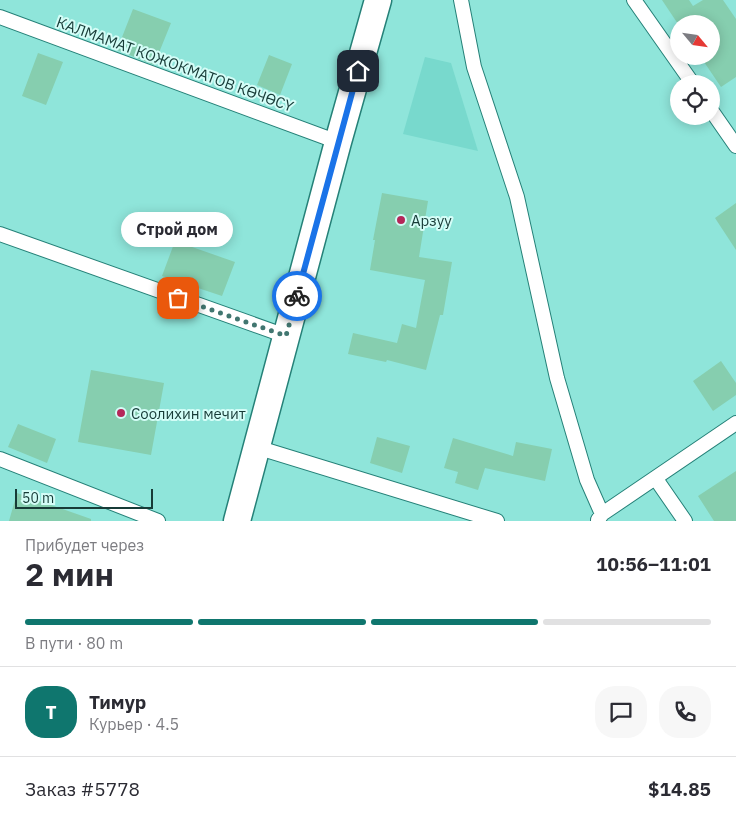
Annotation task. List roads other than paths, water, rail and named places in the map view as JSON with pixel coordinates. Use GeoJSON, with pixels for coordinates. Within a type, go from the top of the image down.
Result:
{"type":"FeatureCollection","features":[{"type":"Feature","properties":{"kind":"highway"},"geometry":{"type":"LineString","coordinates":[[237,521],[338,142],[378,0]]}},
{"type":"Feature","properties":{"kind":"street"},"geometry":{"type":"LineString","coordinates":[[461,0],[474,67],[517,197],[557,378],[598,519],[736,423]]}},
{"type":"Feature","properties":{"kind":"street"},"geometry":{"type":"LineString","coordinates":[[634,0],[687,75]]}},
{"type":"Feature","properties":{"kind":"street","name":"КАЛМАМАТ КОЖОКМАТОВ КӨЧӨСҮ"},"geometry":{"type":"LineString","coordinates":[[0,17],[338,142]]}},
{"type":"Feature","properties":{"kind":"street"},"geometry":{"type":"LineString","coordinates":[[720,123],[736,146]]}},
{"type":"Feature","properties":{"kind":"street"},"geometry":{"type":"LineString","coordinates":[[0,234],[286,336]]}},
{"type":"Feature","properties":{"kind":"street"},"geometry":{"type":"LineString","coordinates":[[256,447],[497,521]]}},
{"type":"Feature","properties":{"kind":"street"},"geometry":{"type":"LineString","coordinates":[[0,459],[158,521]]}},
{"type":"Feature","properties":{"kind":"street"},"geometry":{"type":"LineString","coordinates":[[656,479],[685,521]]}},
{"type":"Feature","properties":{"kind":"place","name":"Арзуу"},"geometry":{"type":"Point","coordinates":[401,220]}},
{"type":"Feature","properties":{"kind":"place","name":"Строй дом"},"geometry":{"type":"Point","coordinates":[178,298]}},
{"type":"Feature","properties":{"kind":"place","name":"Соолихин мечит"},"geometry":{"type":"Point","coordinates":[121,413]}}]}
